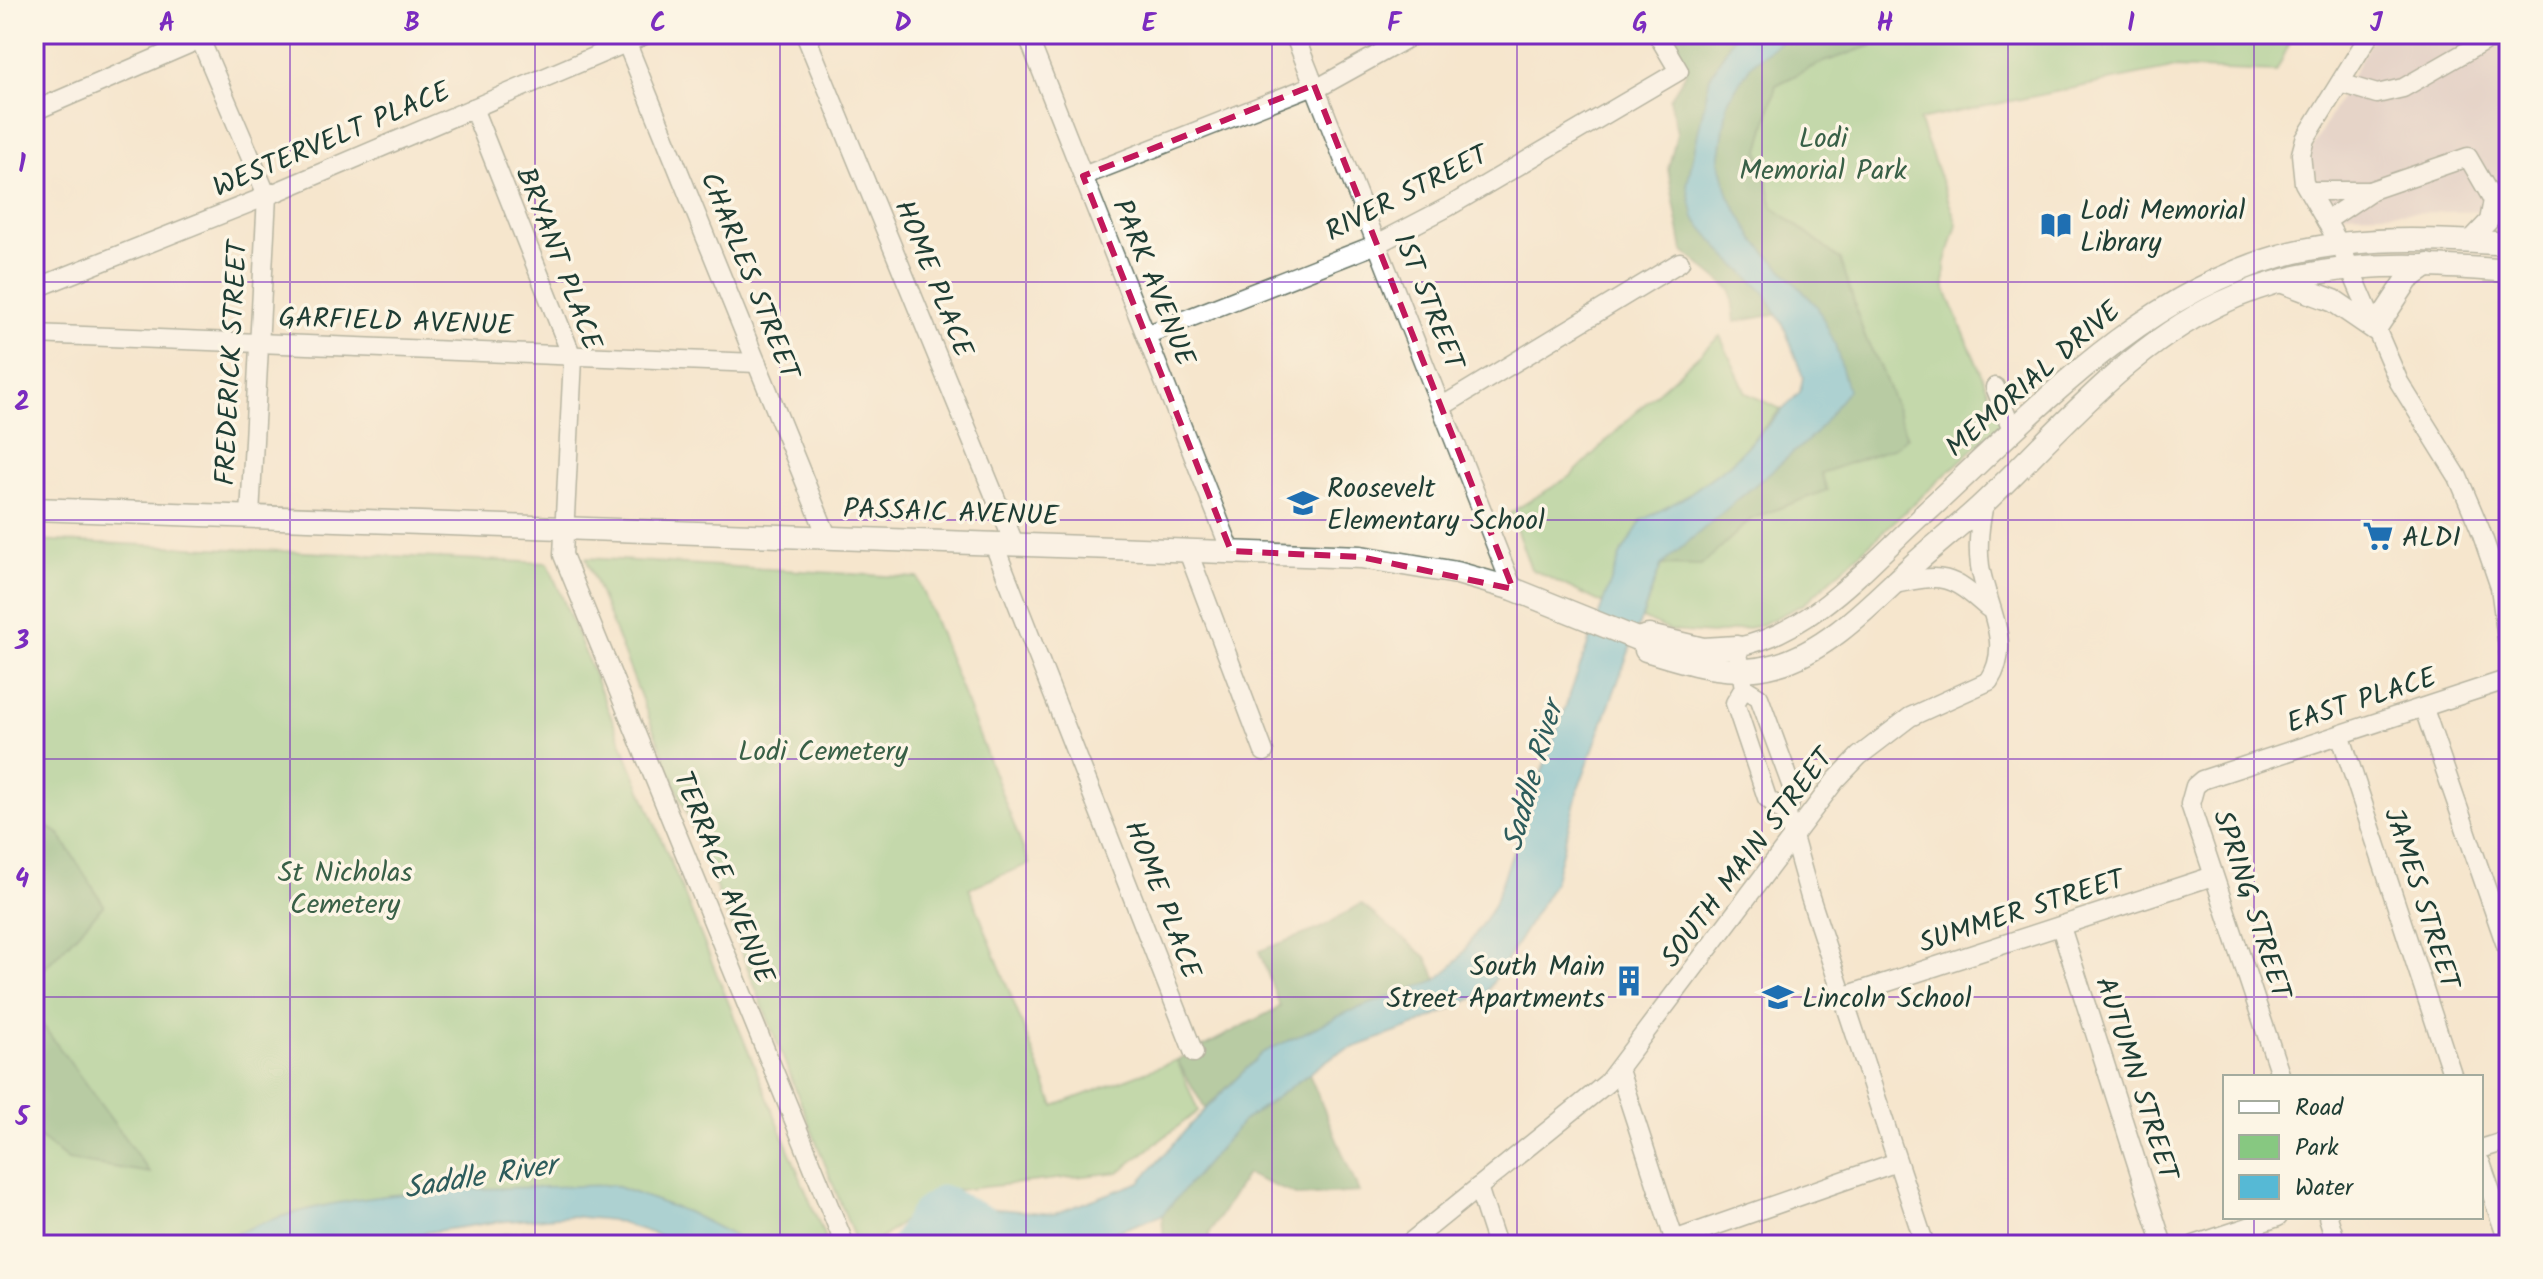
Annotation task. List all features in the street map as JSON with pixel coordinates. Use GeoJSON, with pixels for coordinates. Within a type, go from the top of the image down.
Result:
{"type":"FeatureCollection","features":[{"type":"Feature","properties":{"kind":"main road","name":"MEMORIAL DRIVE"},"geometry":{"type":"LineString","coordinates":[[1925,513],[2104,349],[2177,300],[2246,267],[2283,255],[2386,240],[2509,244]]}},
{"type":"Feature","properties":{"kind":"main road","name":"MEMORIAL DRIVE"},"geometry":{"type":"LineString","coordinates":[[1642,644],[1743,679],[1798,657],[1895,584],[1984,503],[2026,458],[2156,343],[2218,305],[2282,281],[2386,263],[2509,271]]}},
{"type":"Feature","properties":{"kind":"main road"},"geometry":{"type":"LineString","coordinates":[[2282,281],[2334,301],[2375,329],[2408,279],[2428,265]]}},
{"type":"Feature","properties":{"kind":"main road","name":"PASSAIC AVENUE"},"geometry":{"type":"LineString","coordinates":[[34,509],[1187,549],[1385,560],[1513,589],[1642,644]]}},
{"type":"Feature","properties":{"kind":"main road"},"geometry":{"type":"LineString","coordinates":[[1642,644],[1649,636],[1703,649],[1737,647]]}},
{"type":"Feature","properties":{"kind":"street","name":"WESTERVELT PLACE"},"geometry":{"type":"LineString","coordinates":[[34,289],[267,196],[473,108],[625,38],[647,34]]}},
{"type":"Feature","properties":{"kind":"street","name":"HOME PLACE"},"geometry":{"type":"LineString","coordinates":[[805,34],[1004,543],[1194,1053]]}},
{"type":"Feature","properties":{"kind":"street","name":"PARK AVENUE"},"geometry":{"type":"LineString","coordinates":[[1027,34],[1231,551]]}},
{"type":"Feature","properties":{"kind":"street","name":"1ST STREET"},"geometry":{"type":"LineString","coordinates":[[1294,34],[1513,589]]}},
{"type":"Feature","properties":{"kind":"street"},"geometry":{"type":"LineString","coordinates":[[1083,176],[1315,87],[1415,34]]}},
{"type":"Feature","properties":{"kind":"street","name":"RIVER STREET"},"geometry":{"type":"LineString","coordinates":[[1146,335],[1377,244],[1448,207],[1679,71],[1657,34]]}},
{"type":"Feature","properties":{"kind":"street"},"geometry":{"type":"LineString","coordinates":[[2370,34],[2305,139],[2301,169],[2309,191],[2340,245],[2399,382],[2458,477],[2500,587],[2509,654]]}},
{"type":"Feature","properties":{"kind":"street"},"geometry":{"type":"LineString","coordinates":[[2340,83],[2377,94],[2403,88],[2497,34]]}},
{"type":"Feature","properties":{"kind":"street"},"geometry":{"type":"LineString","coordinates":[[34,111],[203,36]]}},
{"type":"Feature","properties":{"kind":"street","name":"FREDERICK STREET"},"geometry":{"type":"LineString","coordinates":[[203,36],[267,196],[250,516]]}},
{"type":"Feature","properties":{"kind":"street","name":"CHARLES STREET"},"geometry":{"type":"LineString","coordinates":[[625,38],[827,536]]}},
{"type":"Feature","properties":{"kind":"street","name":"BRYANT PLACE"},"geometry":{"type":"LineString","coordinates":[[473,108],[572,356],[564,527]]}},
{"type":"Feature","properties":{"kind":"street"},"geometry":{"type":"LineString","coordinates":[[2326,221],[2372,190],[2468,157],[2493,200],[2509,215]]}},
{"type":"Feature","properties":{"kind":"street"},"geometry":{"type":"LineString","coordinates":[[2309,191],[2372,190]]}},
{"type":"Feature","properties":{"kind":"street"},"geometry":{"type":"LineString","coordinates":[[2469,242],[2489,221],[2493,200]]}},
{"type":"Feature","properties":{"kind":"street"},"geometry":{"type":"LineString","coordinates":[[1441,407],[1680,262]]}},
{"type":"Feature","properties":{"kind":"street","name":"GARFIELD AVENUE"},"geometry":{"type":"LineString","coordinates":[[34,334],[757,363]]}},
{"type":"Feature","properties":{"kind":"street"},"geometry":{"type":"LineString","coordinates":[[1995,387],[2013,432]]}},
{"type":"Feature","properties":{"kind":"street","name":"SOUTH MAIN STREET"},"geometry":{"type":"LineString","coordinates":[[1407,1245],[1619,1070],[1835,781],[1885,733],[1936,703],[1989,681],[2001,650],[1977,538],[1984,503]]}},
{"type":"Feature","properties":{"kind":"street"},"geometry":{"type":"LineString","coordinates":[[1787,815],[1767,798],[1735,703],[1743,679],[1737,647],[1770,639],[1804,621],[1925,513]]}},
{"type":"Feature","properties":{"kind":"street","name":"TERRACE AVENUE"},"geometry":{"type":"LineString","coordinates":[[564,527],[563,555],[845,1245]]}},
{"type":"Feature","properties":{"kind":"street"},"geometry":{"type":"LineString","coordinates":[[1187,549],[1264,752]]}},
{"type":"Feature","properties":{"kind":"street"},"geometry":{"type":"LineString","coordinates":[[1895,584],[1930,576],[1948,578],[1990,609]]}},
{"type":"Feature","properties":{"kind":"street"},"geometry":{"type":"LineString","coordinates":[[1743,679],[1759,697],[1793,790],[1787,815],[1810,897],[1925,1245]]}},
{"type":"Feature","properties":{"kind":"street","name":"EAST PLACE"},"geometry":{"type":"LineString","coordinates":[[2230,771],[2341,737],[2509,679]]}},
{"type":"Feature","properties":{"kind":"street"},"geometry":{"type":"LineString","coordinates":[[2424,709],[2509,954]]}},
{"type":"Feature","properties":{"kind":"street","name":"JAMES STREET"},"geometry":{"type":"LineString","coordinates":[[2341,737],[2452,1075]]}},
{"type":"Feature","properties":{"kind":"street","name":"SPRING STREET"},"geometry":{"type":"LineString","coordinates":[[2230,771],[2202,780],[2190,795],[2190,804],[2280,1075]]}},
{"type":"Feature","properties":{"kind":"street","name":"SUMMER STREET"},"geometry":{"type":"LineString","coordinates":[[1845,996],[2213,876]]}},
{"type":"Feature","properties":{"kind":"street","name":"AUTUMN STREET"},"geometry":{"type":"LineString","coordinates":[[2061,927],[2163,1245]]}},
{"type":"Feature","properties":{"kind":"street"},"geometry":{"type":"LineString","coordinates":[[1619,1070],[1675,1242],[1897,1162]]}},
{"type":"Feature","properties":{"kind":"street"},"geometry":{"type":"LineString","coordinates":[[2483,1148],[2509,1140]]}},
{"type":"Feature","properties":{"kind":"street"},"geometry":{"type":"LineString","coordinates":[[2483,1169],[2509,1244]]}},
{"type":"Feature","properties":{"kind":"street"},"geometry":{"type":"LineString","coordinates":[[1478,1187],[1497,1245]]}},
{"type":"Feature","properties":{"kind":"street"},"geometry":{"type":"LineString","coordinates":[[2194,1245],[2272,1219]]}},
{"type":"Feature","properties":{"kind":"street"},"geometry":{"type":"LineString","coordinates":[[2329,1219],[2337,1245]]}},
{"type":"Feature","properties":{"kind":"highlighted area"},"geometry":{"type":"Polygon","coordinates":[[[1314,85],[1513,589],[1361,557],[1231,551],[1083,176],[1314,85]]]}},
{"type":"Feature","properties":{"kind":"shaded area"},"geometry":{"type":"Polygon","coordinates":[[[2375,34],[2509,34],[2509,211],[2330,214],[2308,156],[2375,34]]]}},
{"type":"Feature","properties":{"kind":"green space"},"geometry":{"type":"Polygon","coordinates":[[[1662,34],[1735,34],[1710,77],[1687,185],[1726,256],[1764,292],[1777,314],[1735,322],[1731,290],[1683,251],[1668,169],[1677,133],[1670,99],[1686,73],[1662,34]]]}},
{"type":"Feature","properties":{"kind":"green space","name":"Lodi Memorial Park"},"geometry":{"type":"Polygon","coordinates":[[[1790,34],[2294,34],[2276,72],[2172,68],[1919,120],[1957,224],[1945,265],[1945,288],[2002,423],[1804,604],[1759,626],[1712,634],[1671,631],[1642,618],[1661,565],[1848,390],[1729,196],[1790,34]]]}},
{"type":"Feature","properties":{"kind":"green space"},"geometry":{"type":"Polygon","coordinates":[[[1790,34],[1871,34],[1873,45],[1816,65],[1776,85],[1759,151],[1773,207],[1841,260],[1864,335],[1881,368],[1907,437],[1895,447],[1821,473],[1827,490],[1751,519],[1701,566],[1661,565],[1815,434],[1817,306],[1754,240],[1729,196],[1719,161],[1728,101],[1751,65],[1790,34]]]}},
{"type":"Feature","properties":{"kind":"green space"},"geometry":{"type":"Polygon","coordinates":[[[1720,336],[1746,393],[1781,409],[1730,464],[1682,499],[1642,521],[1620,556],[1604,604],[1531,569],[1510,513],[1572,475],[1720,336]]]}},
{"type":"Feature","properties":{"kind":"green space","name":"St Nicholas Cemetery"},"geometry":{"type":"Polygon","coordinates":[[[34,540],[548,563],[828,1245],[752,1245],[687,1212],[612,1185],[390,1195],[295,1213],[232,1235],[214,1245],[34,1245],[34,540]]]}},
{"type":"Feature","properties":{"kind":"green space","name":"Lodi Cemetery"},"geometry":{"type":"Polygon","coordinates":[[[586,558],[918,578],[1029,864],[969,888],[1054,1106],[1177,1060],[1198,1111],[1119,1172],[940,1192],[873,1245],[857,1245],[586,558]]]}},
{"type":"Feature","properties":{"kind":"green space"},"geometry":{"type":"Polygon","coordinates":[[[34,818],[59,834],[104,905],[42,971],[34,998],[34,818]]]}},
{"type":"Feature","properties":{"kind":"green space"},"geometry":{"type":"Polygon","coordinates":[[[1361,904],[1426,957],[1437,980],[1348,1012],[1262,1053],[1205,1109],[1177,1060],[1280,1007],[1259,951],[1319,929],[1361,904]]]}},
{"type":"Feature","properties":{"kind":"green space"},"geometry":{"type":"Polygon","coordinates":[[[34,1013],[150,1173],[68,1160],[34,1133],[34,1013]]]}},
{"type":"Feature","properties":{"kind":"green space"},"geometry":{"type":"Polygon","coordinates":[[[1309,1074],[1359,1192],[1298,1196],[1246,1174],[1209,1234],[1210,1245],[1164,1245],[1162,1215],[1242,1122],[1309,1074]]]}},
{"type":"Feature","properties":{"kind":"green space"},"geometry":{"type":"Polygon","coordinates":[[[532,1230],[536,1245],[432,1245],[532,1230]]]}},
{"type":"Feature","properties":{"kind":"water","name":"Saddle River"},"geometry":{"type":"Polygon","coordinates":[[[1735,34],[1790,34],[1751,65],[1728,101],[1719,161],[1729,196],[1754,240],[1817,306],[1835,344],[1848,390],[1815,434],[1661,565],[1579,787],[1554,883],[1487,992],[1416,1025],[1336,1054],[1242,1122],[1162,1215],[1099,1238],[1054,1245],[1003,1245],[958,1239],[943,1245],[890,1245],[924,1214],[952,1205],[1054,1214],[1140,1182],[1192,1123],[1262,1053],[1348,1012],[1437,980],[1458,960],[1493,907],[1620,556],[1642,520],[1682,499],[1730,464],[1800,392],[1803,377],[1783,324],[1764,292],[1726,256],[1694,218],[1687,185],[1710,77],[1735,34]]]}},
{"type":"Feature","properties":{"kind":"water","name":"Saddle River"},"geometry":{"type":"Polygon","coordinates":[[[612,1185],[687,1212],[752,1245],[689,1245],[611,1220],[571,1216],[496,1222],[416,1234],[323,1238],[301,1245],[214,1245],[257,1225],[305,1210],[355,1200],[461,1190],[612,1185]]]}},
{"type":"Feature","properties":{"kind":"waterway","name":"Saddle River"},"geometry":{"type":"LineString","coordinates":[[903,1245],[924,1211],[943,1198],[991,1222]]}},
{"type":"Feature","properties":{"kind":"place","name":"Lodi Memorial Library"},"geometry":{"type":"Point","coordinates":[2056,225]}},
{"type":"Feature","properties":{"kind":"place","name":"Roosevelt Elementary School"},"geometry":{"type":"Point","coordinates":[1303,503]}},
{"type":"Feature","properties":{"kind":"place","name":"ALDI"},"geometry":{"type":"Point","coordinates":[2378,536]}},
{"type":"Feature","properties":{"kind":"place","name":"South Main Street Apartments"},"geometry":{"type":"Point","coordinates":[1629,981]}},
{"type":"Feature","properties":{"kind":"place","name":"Lincoln School"},"geometry":{"type":"Point","coordinates":[1778,997]}}]}
